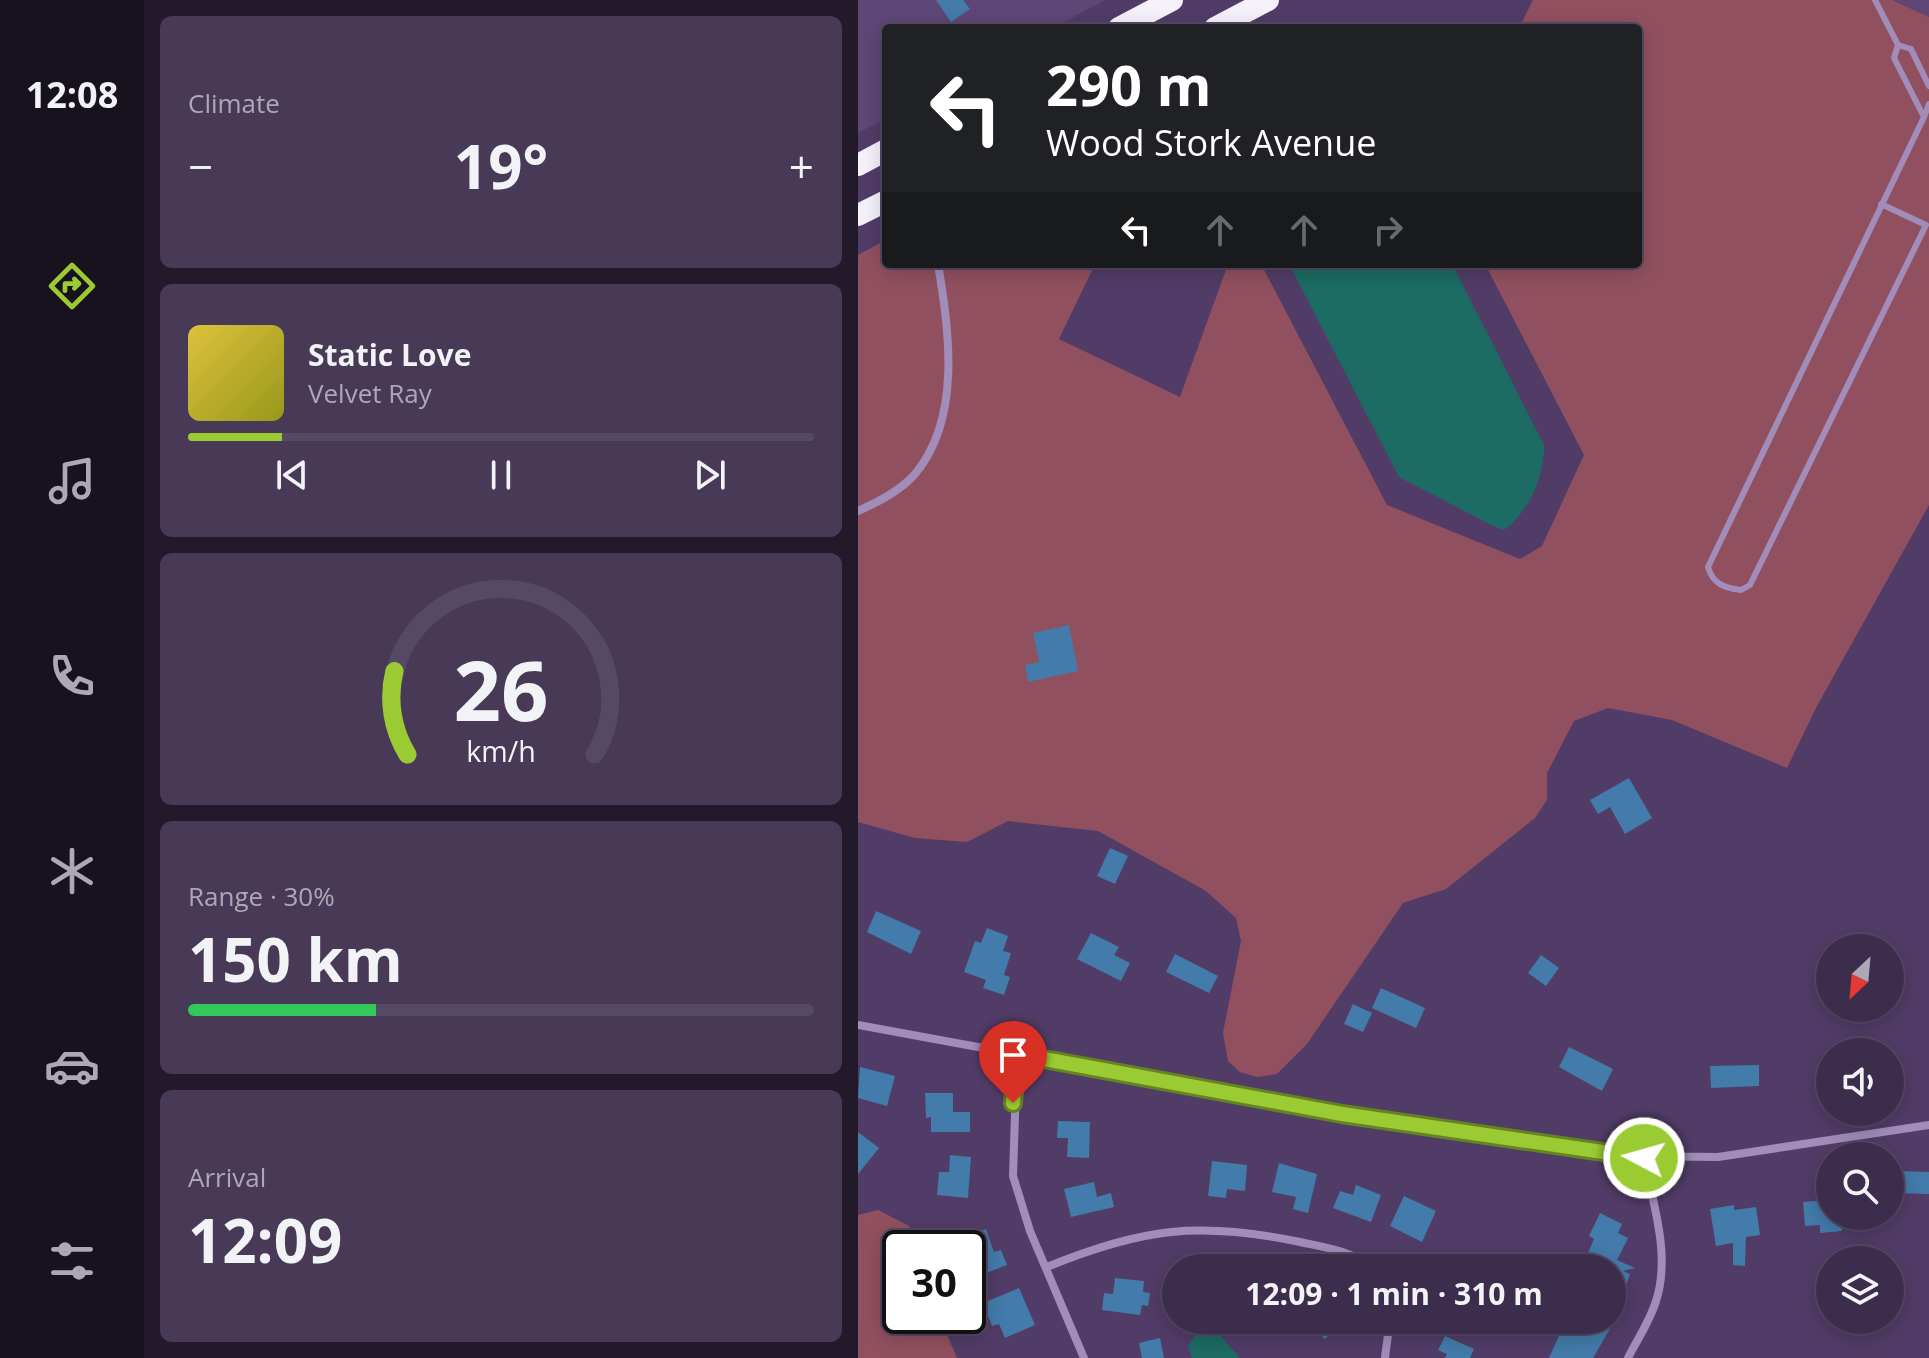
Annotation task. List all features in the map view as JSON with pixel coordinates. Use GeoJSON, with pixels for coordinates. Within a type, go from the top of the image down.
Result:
{"type":"FeatureCollection","features":[{"type":"Feature","properties":{"kind":"highway"},"geometry":{"type":"LineString","coordinates":[[1127,24],[1172,0]]}},
{"type":"Feature","properties":{"kind":"highway"},"geometry":{"type":"LineString","coordinates":[[1223,24],[1268,0]]}},
{"type":"Feature","properties":{"kind":"highway"},"geometry":{"type":"LineString","coordinates":[[858,165],[882,152]]}},
{"type":"Feature","properties":{"kind":"highway"},"geometry":{"type":"LineString","coordinates":[[858,215],[882,203]]}},
{"type":"Feature","properties":{"kind":"street"},"geometry":{"type":"LineString","coordinates":[[858,511],[887,498],[915,474],[936,438],[947,394],[948,319],[939,268]]}},
{"type":"Feature","properties":{"kind":"street"},"geometry":{"type":"LineString","coordinates":[[858,1025],[1342,1114],[1644,1158],[1718,1157],[1929,1125]]}},
{"type":"Feature","properties":{"kind":"street"},"geometry":{"type":"LineString","coordinates":[[1017,1054],[1013,1176],[1020,1204],[1084,1358]]}},
{"type":"Feature","properties":{"kind":"street"},"geometry":{"type":"LineString","coordinates":[[1628,1358],[1656,1301],[1661,1273],[1661,1237],[1644,1158]]}},
{"type":"Feature","properties":{"kind":"street"},"geometry":{"type":"LineString","coordinates":[[1047,1267],[1141,1234],[1194,1228],[1233,1230],[1355,1254]]}},
{"type":"Feature","properties":{"kind":"street"},"geometry":{"type":"LineString","coordinates":[[1385,1357],[1388,1334]]}},
{"type":"Feature","properties":{"kind":"lane"},"geometry":{"type":"LineString","coordinates":[[1875,0],[1898,45],[1894,58],[1924,117]]}},
{"type":"Feature","properties":{"kind":"lane"},"geometry":{"type":"LineString","coordinates":[[1898,45],[1911,49],[1929,86]]}},
{"type":"Feature","properties":{"kind":"lane"},"geometry":{"type":"LineString","coordinates":[[1881,204],[1927,226],[1750,585],[1741,590],[1719,585],[1711,579],[1708,567],[1881,204],[1924,117],[1929,104]]}},
{"type":"Feature","properties":{"kind":"shaded area"},"geometry":{"type":"Polygon","coordinates":[[[858,0],[1105,0],[1060,24],[882,24],[882,120],[858,133],[858,0]]]}},
{"type":"Feature","properties":{"kind":"shaded area"},"geometry":{"type":"Polygon","coordinates":[[[1533,0],[1892,0],[1929,17],[1929,505],[1817,706],[1787,768],[1672,720],[1608,708],[1574,721],[1547,773],[1547,800],[1535,818],[1446,889],[1403,903],[1307,1044],[1277,1074],[1257,1077],[1240,1072],[1228,1061],[1223,1033],[1241,941],[1236,918],[1206,891],[1098,831],[1008,821],[967,842],[915,838],[858,822],[858,255],[882,242],[882,268],[1093,268],[1059,339],[1180,397],[1227,268],[1263,268],[1387,505],[1520,559],[1542,546],[1584,455],[1487,268],[1642,268],[1642,24],[1521,24],[1533,0]]]}},
{"type":"Feature","properties":{"kind":"shaded area"},"geometry":{"type":"Polygon","coordinates":[[[1892,0],[1929,0],[1929,17],[1892,0]]]}},
{"type":"Feature","properties":{"kind":"shaded area"},"geometry":{"type":"Polygon","coordinates":[[[1291,268],[1454,268],[1544,445],[1542,468],[1534,492],[1521,513],[1504,530],[1399,477],[1291,268]]]}},
{"type":"Feature","properties":{"kind":"shaded area"},"geometry":{"type":"Polygon","coordinates":[[[878,1210],[911,1230],[882,1230],[882,1334],[947,1334],[957,1358],[858,1358],[858,1215],[878,1210]]]}},
{"type":"Feature","properties":{"kind":"shaded area"},"geometry":{"type":"Polygon","coordinates":[[[1196,1334],[1219,1334],[1240,1358],[1192,1358],[1188,1346],[1196,1334]]]}},
{"type":"Feature","properties":{"kind":"building"},"geometry":{"type":"Polygon","coordinates":[[[936,0],[963,0],[970,9],[951,22],[936,0]]]}},
{"type":"Feature","properties":{"kind":"building"},"geometry":{"type":"Polygon","coordinates":[[[1069,625],[1078,671],[1028,682],[1025,665],[1039,662],[1033,633],[1069,625]]]}},
{"type":"Feature","properties":{"kind":"building"},"geometry":{"type":"Polygon","coordinates":[[[1629,778],[1652,818],[1625,834],[1610,807],[1598,814],[1590,800],[1629,778]]]}},
{"type":"Feature","properties":{"kind":"building"},"geometry":{"type":"Polygon","coordinates":[[[1110,848],[1128,856],[1115,884],[1097,876],[1110,848]]]}},
{"type":"Feature","properties":{"kind":"building"},"geometry":{"type":"Polygon","coordinates":[[[876,911],[921,931],[911,954],[867,932],[876,911]]]}},
{"type":"Feature","properties":{"kind":"building"},"geometry":{"type":"Polygon","coordinates":[[[987,928],[1008,936],[1003,951],[1011,953],[1004,975],[1010,977],[1004,995],[983,988],[986,980],[964,972],[975,941],[981,943],[987,928]]]}},
{"type":"Feature","properties":{"kind":"building"},"geometry":{"type":"Polygon","coordinates":[[[1091,933],[1119,947],[1114,955],[1130,963],[1121,981],[1077,959],[1091,933]]]}},
{"type":"Feature","properties":{"kind":"building"},"geometry":{"type":"Polygon","coordinates":[[[1175,954],[1218,976],[1209,993],[1166,972],[1175,954]]]}},
{"type":"Feature","properties":{"kind":"building"},"geometry":{"type":"Polygon","coordinates":[[[1541,955],[1559,968],[1546,986],[1528,973],[1541,955]]]}},
{"type":"Feature","properties":{"kind":"building"},"geometry":{"type":"Polygon","coordinates":[[[1381,988],[1425,1008],[1416,1028],[1372,1008],[1381,988]]]}},
{"type":"Feature","properties":{"kind":"building"},"geometry":{"type":"Polygon","coordinates":[[[1353,1004],[1372,1013],[1363,1032],[1344,1024],[1353,1004]]]}},
{"type":"Feature","properties":{"kind":"building"},"geometry":{"type":"Polygon","coordinates":[[[1569,1047],[1613,1069],[1602,1091],[1559,1067],[1569,1047]]]}},
{"type":"Feature","properties":{"kind":"building"},"geometry":{"type":"Polygon","coordinates":[[[1759,1065],[1759,1086],[1711,1088],[1710,1066],[1759,1065]]]}},
{"type":"Feature","properties":{"kind":"building"},"geometry":{"type":"Polygon","coordinates":[[[860,1067],[895,1076],[887,1106],[858,1098],[860,1067]]]}},
{"type":"Feature","properties":{"kind":"building"},"geometry":{"type":"Polygon","coordinates":[[[925,1093],[953,1093],[953,1112],[970,1112],[970,1132],[931,1132],[931,1117],[926,1118],[925,1093]]]}},
{"type":"Feature","properties":{"kind":"building"},"geometry":{"type":"Polygon","coordinates":[[[1058,1121],[1090,1122],[1089,1158],[1067,1157],[1068,1138],[1057,1138],[1058,1121]]]}},
{"type":"Feature","properties":{"kind":"building"},"geometry":{"type":"Polygon","coordinates":[[[858,1132],[879,1148],[858,1174],[858,1132]]]}},
{"type":"Feature","properties":{"kind":"building"},"geometry":{"type":"Polygon","coordinates":[[[950,1155],[971,1157],[968,1198],[937,1195],[939,1172],[949,1172],[950,1155]]]}},
{"type":"Feature","properties":{"kind":"building"},"geometry":{"type":"Polygon","coordinates":[[[1212,1161],[1247,1165],[1245,1191],[1227,1189],[1226,1198],[1208,1196],[1212,1161]]]}},
{"type":"Feature","properties":{"kind":"building"},"geometry":{"type":"Polygon","coordinates":[[[1279,1163],[1317,1174],[1308,1213],[1293,1209],[1296,1197],[1272,1192],[1279,1163]]]}},
{"type":"Feature","properties":{"kind":"building"},"geometry":{"type":"Polygon","coordinates":[[[1904,1171],[1929,1172],[1929,1194],[1904,1193],[1904,1171]]]}},
{"type":"Feature","properties":{"kind":"building"},"geometry":{"type":"Polygon","coordinates":[[[1094,1182],[1097,1197],[1111,1193],[1114,1207],[1071,1217],[1064,1189],[1094,1182]]]}},
{"type":"Feature","properties":{"kind":"building"},"geometry":{"type":"Polygon","coordinates":[[[1356,1185],[1381,1195],[1371,1222],[1333,1208],[1340,1191],[1353,1195],[1356,1185]]]}},
{"type":"Feature","properties":{"kind":"building"},"geometry":{"type":"Polygon","coordinates":[[[1404,1196],[1436,1211],[1422,1242],[1390,1226],[1404,1196]]]}},
{"type":"Feature","properties":{"kind":"building"},"geometry":{"type":"Polygon","coordinates":[[[1816,1201],[1816,1225],[1805,1226],[1803,1202],[1816,1201]]]}},
{"type":"Feature","properties":{"kind":"building"},"geometry":{"type":"Polygon","coordinates":[[[1734,1205],[1734,1210],[1756,1207],[1760,1235],[1746,1237],[1745,1266],[1733,1265],[1733,1243],[1716,1246],[1710,1209],[1734,1205]]]}},
{"type":"Feature","properties":{"kind":"building"},"geometry":{"type":"Polygon","coordinates":[[[1600,1213],[1622,1224],[1618,1233],[1628,1238],[1620,1254],[1587,1254],[1594,1239],[1589,1236],[1600,1213]]]}},
{"type":"Feature","properties":{"kind":"building"},"geometry":{"type":"Polygon","coordinates":[[[986,1229],[994,1252],[1001,1250],[1007,1265],[986,1273],[986,1230],[983,1230],[986,1229]]]}},
{"type":"Feature","properties":{"kind":"building"},"geometry":{"type":"Polygon","coordinates":[[[1820,1230],[1842,1231],[1820,1233],[1820,1230]]]}},
{"type":"Feature","properties":{"kind":"building"},"geometry":{"type":"Polygon","coordinates":[[[1115,1278],[1144,1281],[1143,1292],[1150,1293],[1148,1306],[1142,1305],[1140,1315],[1102,1310],[1104,1293],[1113,1294],[1115,1278]]]}},
{"type":"Feature","properties":{"kind":"building"},"geometry":{"type":"Polygon","coordinates":[[[1019,1288],[1035,1325],[1005,1338],[999,1324],[992,1326],[986,1302],[1019,1288]]]}},
{"type":"Feature","properties":{"kind":"building"},"geometry":{"type":"Polygon","coordinates":[[[1560,1334],[1607,1334],[1593,1358],[1549,1358],[1560,1334]]]}},
{"type":"Feature","properties":{"kind":"building"},"geometry":{"type":"Polygon","coordinates":[[[1445,1336],[1474,1349],[1470,1358],[1445,1358],[1447,1354],[1438,1350],[1445,1336]]]}},
{"type":"Feature","properties":{"kind":"building"},"geometry":{"type":"Polygon","coordinates":[[[1160,1338],[1164,1358],[1142,1358],[1139,1343],[1160,1338]]]}},
{"type":"Feature","properties":{"kind":"route"},"geometry":{"type":"LineString","coordinates":[[1013,1103],[1017,1054],[1342,1114],[1508,1141],[1644,1158]]}}]}
